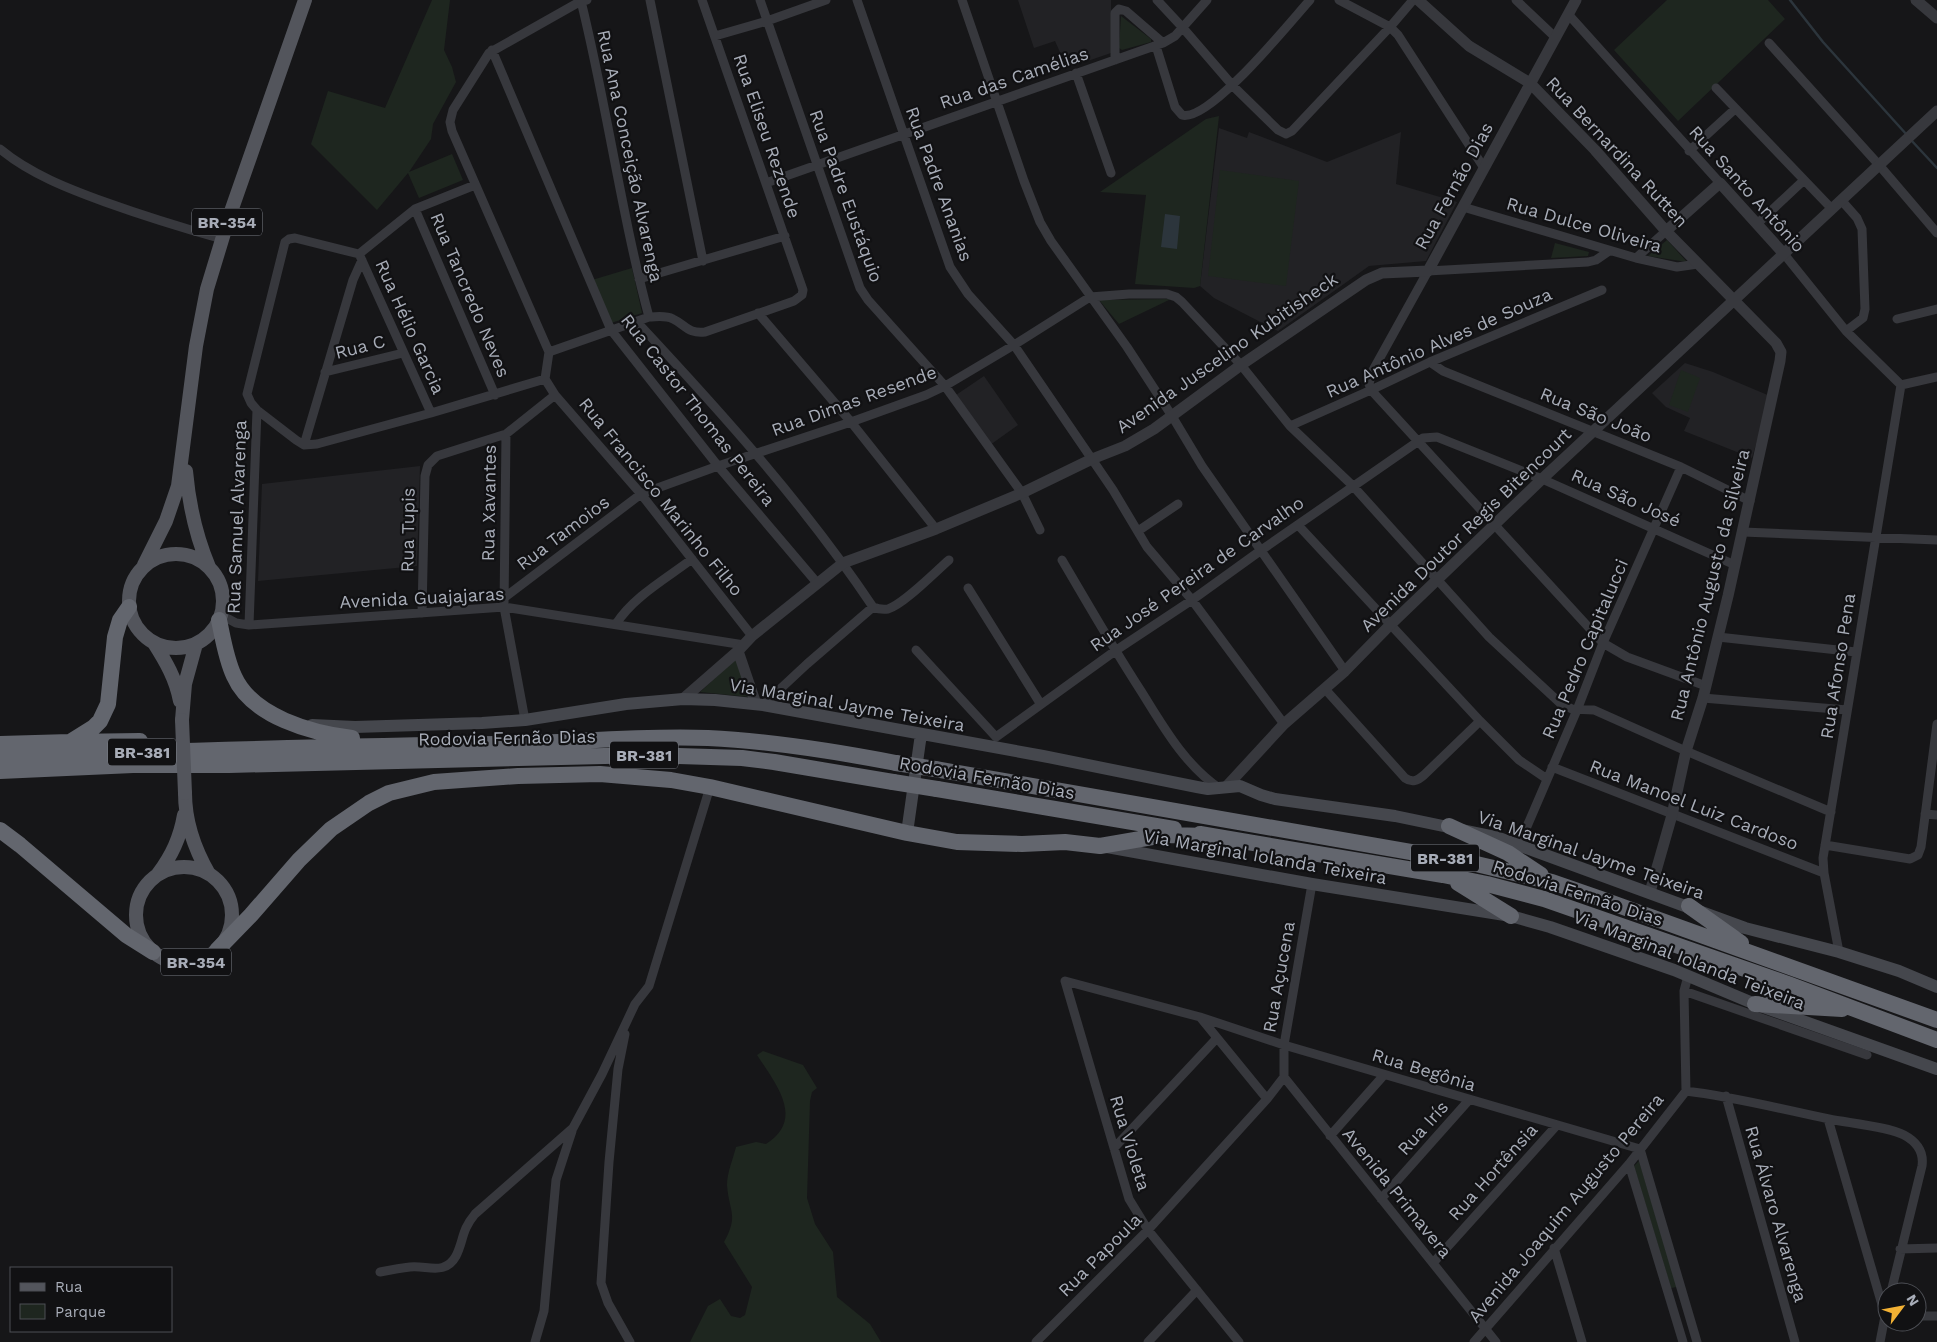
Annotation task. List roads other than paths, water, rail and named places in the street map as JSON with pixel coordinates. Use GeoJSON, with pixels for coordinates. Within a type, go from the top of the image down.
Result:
{"type":"FeatureCollection","features":[{"type":"Feature","properties":{"kind":"highway"},"geometry":{"type":"LineString","coordinates":[[70,742],[94,727],[105,713],[110,690],[114,636],[120,620],[129,607]]}},
{"type":"Feature","properties":{"kind":"highway"},"geometry":{"type":"LineString","coordinates":[[220,618],[228,659],[234,677],[241,689],[263,710],[335,736],[396,752],[452,770],[518,776]]}},
{"type":"Feature","properties":{"kind":"highway","name":"Rodovia Fernão Dias"},"geometry":{"type":"LineString","coordinates":[[0,771],[133,766],[229,765],[517,743],[638,737],[708,738],[774,743],[1468,862],[1552,882],[1937,1020]]}},
{"type":"Feature","properties":{"kind":"highway"},"geometry":{"type":"LineString","coordinates":[[0,744],[202,740],[285,747]]}},
{"type":"Feature","properties":{"kind":"highway","name":"Rodovia Fernão Dias"},"geometry":{"type":"LineString","coordinates":[[0,757],[285,747],[396,752],[648,755],[742,758],[774,762],[1443,874],[1487,884],[1568,907],[1859,1010],[1937,1040]]}},
{"type":"Feature","properties":{"kind":"highway"},"geometry":{"type":"LineString","coordinates":[[217,950],[315,842],[330,829],[369,803],[389,793],[434,782],[518,776],[628,775],[710,787],[907,833],[957,842],[1022,844],[1065,842],[1100,846],[1164,835],[1210,836]]}},
{"type":"Feature","properties":{"kind":"highway"},"geometry":{"type":"LineString","coordinates":[[1449,826],[1508,853],[1552,882]]}},
{"type":"Feature","properties":{"kind":"highway"},"geometry":{"type":"LineString","coordinates":[[0,830],[126,935],[153,952]]}},
{"type":"Feature","properties":{"kind":"highway"},"geometry":{"type":"LineString","coordinates":[[1443,874],[1511,916]]}},
{"type":"Feature","properties":{"kind":"highway"},"geometry":{"type":"LineString","coordinates":[[1689,906],[1757,954]]}},
{"type":"Feature","properties":{"kind":"highway"},"geometry":{"type":"LineString","coordinates":[[1755,1004],[1859,1010]]}},
{"type":"Feature","properties":{"kind":"main road","name":"BR-354"},"geometry":{"type":"LineString","coordinates":[[182,715],[174,679],[168,665],[154,642],[137,628],[129,607],[130,588],[157,543],[174,503],[184,452],[199,329],[208,290],[222,239],[305,0]]}},
{"type":"Feature","properties":{"kind":"main road","name":"BR-354"},"geometry":{"type":"LineString","coordinates":[[184,452],[190,507],[202,550],[209,567],[222,589],[223,602],[220,618]]}},
{"type":"Feature","properties":{"kind":"main road"},"geometry":{"type":"LineString","coordinates":[[144,565],[156,558],[170,554],[184,554],[198,559],[209,567]]}},
{"type":"Feature","properties":{"kind":"main road"},"geometry":{"type":"LineString","coordinates":[[196,644],[210,634],[220,618]]}},
{"type":"Feature","properties":{"kind":"main road","name":"BR-354"},"geometry":{"type":"LineString","coordinates":[[154,642],[168,647],[182,648],[196,644]]}},
{"type":"Feature","properties":{"kind":"main road","name":"BR-354"},"geometry":{"type":"LineString","coordinates":[[196,644],[185,684],[182,715],[185,800],[192,840],[208,874]]}},
{"type":"Feature","properties":{"kind":"main road","name":"Via Marginal Jayme Teixeira"},"geometry":{"type":"LineString","coordinates":[[298,724],[355,726],[482,723],[525,720],[626,704],[683,699],[760,704],[1218,788],[1245,787],[1261,796],[1275,799],[1449,826],[1496,837],[1745,928],[1840,952],[1937,987]]}},
{"type":"Feature","properties":{"kind":"main road"},"geometry":{"type":"LineString","coordinates":[[907,833],[921,734]]}},
{"type":"Feature","properties":{"kind":"main road","name":"BR-354"},"geometry":{"type":"LineString","coordinates":[[158,874],[172,868],[186,866],[201,870],[215,878],[225,890],[231,906],[232,922],[227,937],[217,950],[206,958],[193,963],[165,960],[153,952],[143,941],[137,927],[136,912],[139,897],[147,884],[167,862],[178,841],[185,800]]}},
{"type":"Feature","properties":{"kind":"main road","name":"Via Marginal Iolanda Teixeira"},"geometry":{"type":"LineString","coordinates":[[1100,846],[1312,884],[1511,916],[1550,927],[1688,976],[1755,1004],[1937,1069]]}},
{"type":"Feature","properties":{"kind":"street"},"geometry":{"type":"LineString","coordinates":[[650,0],[703,261]]}},
{"type":"Feature","properties":{"kind":"street","name":"Rua Eliseu Rezende"},"geometry":{"type":"LineString","coordinates":[[702,0],[803,292],[798,300],[758,313]]}},
{"type":"Feature","properties":{"kind":"street","name":"Rua Padre Eustáquio"},"geometry":{"type":"LineString","coordinates":[[760,0],[860,288],[868,300],[945,386],[1022,494],[1040,530]]}},
{"type":"Feature","properties":{"kind":"street"},"geometry":{"type":"LineString","coordinates":[[715,36],[767,21],[826,0]]}},
{"type":"Feature","properties":{"kind":"street","name":"Rua Padre Ananias"},"geometry":{"type":"LineString","coordinates":[[857,0],[950,267],[968,294],[1014,345],[1092,459],[1147,547],[1192,600],[1284,724]]}},
{"type":"Feature","properties":{"kind":"street"},"geometry":{"type":"LineString","coordinates":[[962,0],[995,101],[1040,222],[1060,256],[1127,347],[1202,466],[1345,671]]}},
{"type":"Feature","properties":{"kind":"street"},"geometry":{"type":"LineString","coordinates":[[1157,0],[1232,86],[1283,134],[1290,133],[1413,0]]}},
{"type":"Feature","properties":{"kind":"street","name":"Rua das Camélias"},"geometry":{"type":"LineString","coordinates":[[766,183],[995,101],[1160,45],[1169,41],[1183,28],[1207,0]]}},
{"type":"Feature","properties":{"kind":"street"},"geometry":{"type":"LineString","coordinates":[[1115,60],[1115,14],[1117,9],[1126,11],[1160,45],[1176,107],[1182,115],[1189,116],[1198,112],[1232,86],[1310,0]]}},
{"type":"Feature","properties":{"kind":"street"},"geometry":{"type":"LineString","coordinates":[[1339,0],[1390,26],[1406,47],[1484,168]]}},
{"type":"Feature","properties":{"kind":"street","name":"Rua Bernardina Rutten"},"geometry":{"type":"LineString","coordinates":[[1418,0],[1469,46],[1530,83],[1595,150],[1666,231],[1734,302]]}},
{"type":"Feature","properties":{"kind":"street"},"geometry":{"type":"LineString","coordinates":[[1516,0],[1555,37]]}},
{"type":"Feature","properties":{"kind":"street","name":"Rua Fernão Dias"},"geometry":{"type":"LineString","coordinates":[[1370,390],[1369,384],[1372,372],[1576,0]]}},
{"type":"Feature","properties":{"kind":"street"},"geometry":{"type":"LineString","coordinates":[[1916,0],[1937,18]]}},
{"type":"Feature","properties":{"kind":"street"},"geometry":{"type":"LineString","coordinates":[[361,257],[295,238],[284,242],[249,383],[248,397],[257,410],[304,445],[317,444],[431,413],[545,379],[549,352],[475,185],[450,122],[453,110],[483,60],[492,50],[584,1]]}},
{"type":"Feature","properties":{"kind":"street","name":"Rua Ana Conceição Alvarenga"},"geometry":{"type":"LineString","coordinates":[[584,1],[639,279],[649,318]]}},
{"type":"Feature","properties":{"kind":"street","name":"Rua Santo Antônio"},"geometry":{"type":"LineString","coordinates":[[1568,14],[1689,151],[1784,254],[1846,330],[1901,386]]}},
{"type":"Feature","properties":{"kind":"street"},"geometry":{"type":"LineString","coordinates":[[1770,43],[1937,233]]}},
{"type":"Feature","properties":{"kind":"street","name":"Rua Castor Thomas Pereira"},"geometry":{"type":"LineString","coordinates":[[492,50],[611,330],[718,466],[818,584]]}},
{"type":"Feature","properties":{"kind":"street"},"geometry":{"type":"LineString","coordinates":[[1076,73],[1111,173]]}},
{"type":"Feature","properties":{"kind":"street"},"geometry":{"type":"LineString","coordinates":[[1716,88],[1832,210]]}},
{"type":"Feature","properties":{"kind":"street"},"geometry":{"type":"LineString","coordinates":[[1689,151],[1735,108]]}},
{"type":"Feature","properties":{"kind":"street","name":"Avenida Doutor Regis Bitencourt"},"geometry":{"type":"LineString","coordinates":[[1218,788],[1284,724],[1345,671],[1390,625],[1542,479],[1937,112]]}},
{"type":"Feature","properties":{"kind":"street"},"geometry":{"type":"LineString","coordinates":[[0,149],[17,162],[52,181],[153,219],[222,239]]}},
{"type":"Feature","properties":{"kind":"street"},"geometry":{"type":"LineString","coordinates":[[1757,224],[1804,180]]}},
{"type":"Feature","properties":{"kind":"street"},"geometry":{"type":"LineString","coordinates":[[1636,258],[1720,183]]}},
{"type":"Feature","properties":{"kind":"street"},"geometry":{"type":"LineString","coordinates":[[304,445],[361,257],[415,209],[475,185]]}},
{"type":"Feature","properties":{"kind":"street"},"geometry":{"type":"LineString","coordinates":[[1842,200],[1857,218],[1863,235],[1864,314],[1860,321],[1846,330]]}},
{"type":"Feature","properties":{"kind":"street","name":"Rua Dulce Oliveira"},"geometry":{"type":"LineString","coordinates":[[1462,207],[1636,258],[1678,267],[1698,264]]}},
{"type":"Feature","properties":{"kind":"street","name":"Rua Tancredo Neves"},"geometry":{"type":"LineString","coordinates":[[415,209],[495,394]]}},
{"type":"Feature","properties":{"kind":"street"},"geometry":{"type":"LineString","coordinates":[[639,279],[785,236]]}},
{"type":"Feature","properties":{"kind":"street"},"geometry":{"type":"LineString","coordinates":[[1428,271],[1588,262],[1596,260],[1609,251]]}},
{"type":"Feature","properties":{"kind":"street","name":"Rua Hélio Garcia"},"geometry":{"type":"LineString","coordinates":[[361,257],[431,413]]}},
{"type":"Feature","properties":{"kind":"street","name":"Avenida Juscelino Kubitisheck"},"geometry":{"type":"LineString","coordinates":[[683,699],[752,636],[843,563],[936,529],[1022,494],[1092,459],[1133,442],[1341,296],[1374,276],[1382,273],[1428,271]]}},
{"type":"Feature","properties":{"kind":"street","name":"Rua Antônio Alves de Souza"},"geometry":{"type":"LineString","coordinates":[[1290,426],[1430,362],[1602,290]]}},
{"type":"Feature","properties":{"kind":"street"},"geometry":{"type":"LineString","coordinates":[[1090,297],[1128,294],[1171,295],[1182,302],[1241,365],[1290,426],[1353,486],[1489,637],[1567,708],[1594,710],[1831,812]]}},
{"type":"Feature","properties":{"kind":"street","name":"Rua Dimas Resende"},"geometry":{"type":"LineString","coordinates":[[641,494],[718,466],[851,422],[945,386],[1090,297]]}},
{"type":"Feature","properties":{"kind":"street","name":"Rua Antônio Augusto da Silveira"},"geometry":{"type":"LineString","coordinates":[[1650,892],[1672,815],[1686,751],[1703,698],[1736,565],[1781,355],[1776,343],[1734,302]]}},
{"type":"Feature","properties":{"kind":"street"},"geometry":{"type":"LineString","coordinates":[[1897,319],[1937,309]]}},
{"type":"Feature","properties":{"kind":"street"},"geometry":{"type":"LineString","coordinates":[[549,352],[649,318],[664,316],[672,318],[693,332],[699,333],[758,313],[851,422],[936,529]]}},
{"type":"Feature","properties":{"kind":"street"},"geometry":{"type":"LineString","coordinates":[[637,322],[713,404],[755,454],[843,563],[873,607],[880,610],[898,604],[949,560]]}},
{"type":"Feature","properties":{"kind":"street","name":"Rua C"},"geometry":{"type":"LineString","coordinates":[[325,372],[403,353]]}},
{"type":"Feature","properties":{"kind":"street","name":"Rua São João"},"geometry":{"type":"LineString","coordinates":[[1430,362],[1443,371],[1681,467],[1750,501]]}},
{"type":"Feature","properties":{"kind":"street"},"geometry":{"type":"LineString","coordinates":[[1901,386],[1937,378]]}},
{"type":"Feature","properties":{"kind":"street","name":"Rua Francisco Marinho Filho"},"geometry":{"type":"LineString","coordinates":[[545,379],[555,395],[641,494],[752,636]]}},
{"type":"Feature","properties":{"kind":"street","name":"Rua Afonso Pena"},"geometry":{"type":"LineString","coordinates":[[1840,952],[1824,873],[1823,858],[1901,386]]}},
{"type":"Feature","properties":{"kind":"street"},"geometry":{"type":"LineString","coordinates":[[1370,390],[1603,643],[1627,657],[1706,686]]}},
{"type":"Feature","properties":{"kind":"street"},"geometry":{"type":"LineString","coordinates":[[506,434],[555,395]]}},
{"type":"Feature","properties":{"kind":"street","name":"Rua Samuel Alvarenga"},"geometry":{"type":"LineString","coordinates":[[249,625],[257,410]]}},
{"type":"Feature","properties":{"kind":"street","name":"Rua Tupis"},"geometry":{"type":"LineString","coordinates":[[422,613],[425,476],[428,464],[437,456],[506,434]]}},
{"type":"Feature","properties":{"kind":"street","name":"Rua Xavantes"},"geometry":{"type":"LineString","coordinates":[[506,434],[504,607],[525,720]]}},
{"type":"Feature","properties":{"kind":"street","name":"Rua São José"},"geometry":{"type":"LineString","coordinates":[[1418,441],[1423,438],[1437,437],[1542,479],[1736,565]]}},
{"type":"Feature","properties":{"kind":"street","name":"Rua José Pereira de Carvalho"},"geometry":{"type":"LineString","coordinates":[[916,650],[996,737],[1040,703],[1192,600],[1418,441]]}},
{"type":"Feature","properties":{"kind":"street","name":"Rua Pedro Capitalucci"},"geometry":{"type":"LineString","coordinates":[[1519,844],[1578,710],[1603,643],[1681,467]]}},
{"type":"Feature","properties":{"kind":"street","name":"Rua Tamoios"},"geometry":{"type":"LineString","coordinates":[[504,598],[641,494]]}},
{"type":"Feature","properties":{"kind":"street"},"geometry":{"type":"LineString","coordinates":[[1138,532],[1178,504]]}},
{"type":"Feature","properties":{"kind":"street"},"geometry":{"type":"LineString","coordinates":[[1298,525],[1480,721],[1520,760],[1547,779]]}},
{"type":"Feature","properties":{"kind":"street"},"geometry":{"type":"LineString","coordinates":[[1743,532],[1937,540]]}},
{"type":"Feature","properties":{"kind":"street"},"geometry":{"type":"LineString","coordinates":[[616,624],[622,614],[633,604],[692,559]]}},
{"type":"Feature","properties":{"kind":"street"},"geometry":{"type":"LineString","coordinates":[[1062,560],[1115,651],[1170,739],[1198,771],[1218,788]]}},
{"type":"Feature","properties":{"kind":"street"},"geometry":{"type":"LineString","coordinates":[[968,588],[1040,703]]}},
{"type":"Feature","properties":{"kind":"street","name":"Avenida Guajajaras"},"geometry":{"type":"LineString","coordinates":[[220,618],[249,625],[504,607],[616,624],[741,648]]}},
{"type":"Feature","properties":{"kind":"street"},"geometry":{"type":"LineString","coordinates":[[741,648],[760,704],[873,607]]}},
{"type":"Feature","properties":{"kind":"street"},"geometry":{"type":"LineString","coordinates":[[1718,638],[1856,652]]}},
{"type":"Feature","properties":{"kind":"street"},"geometry":{"type":"LineString","coordinates":[[1326,689],[1405,778],[1410,781],[1414,781],[1424,775],[1480,721]]}},
{"type":"Feature","properties":{"kind":"street"},"geometry":{"type":"LineString","coordinates":[[1703,698],[1848,710]]}},
{"type":"Feature","properties":{"kind":"street"},"geometry":{"type":"LineString","coordinates":[[1825,845],[1910,859],[1918,856],[1921,847],[1937,724]]}},
{"type":"Feature","properties":{"kind":"street","name":"Rua Manoel Luiz Cardoso"},"geometry":{"type":"LineString","coordinates":[[1552,767],[1824,873]]}},
{"type":"Feature","properties":{"kind":"street"},"geometry":{"type":"LineString","coordinates":[[535,1342],[544,1311],[556,1180],[573,1128],[627,1024],[635,1004],[649,986],[710,787]]}},
{"type":"Feature","properties":{"kind":"street"},"geometry":{"type":"LineString","coordinates":[[1925,814],[1937,815]]}},
{"type":"Feature","properties":{"kind":"street","name":"Rua Açucena"},"geometry":{"type":"LineString","coordinates":[[1284,1077],[1284,1045],[1312,884]]}},
{"type":"Feature","properties":{"kind":"street","name":"Avenida Joaquim Augusto Pereira"},"geometry":{"type":"LineString","coordinates":[[1475,1341],[1628,1164],[1686,1091],[1684,991],[1688,976]]}},
{"type":"Feature","properties":{"kind":"street","name":"Rua Begônia"},"geometry":{"type":"LineString","coordinates":[[1065,981],[1200,1016],[1284,1045],[1640,1149]]}},
{"type":"Feature","properties":{"kind":"street","name":"Rua Violeta"},"geometry":{"type":"LineString","coordinates":[[1065,981],[1129,1199],[1148,1230],[1239,1342]]}},
{"type":"Feature","properties":{"kind":"street"},"geometry":{"type":"LineString","coordinates":[[1684,991],[1867,1055]]}},
{"type":"Feature","properties":{"kind":"street"},"geometry":{"type":"LineString","coordinates":[[1200,1016],[1267,1099]]}},
{"type":"Feature","properties":{"kind":"street"},"geometry":{"type":"LineString","coordinates":[[627,1024],[618,1068],[609,1162],[601,1283],[608,1303],[630,1342]]}},
{"type":"Feature","properties":{"kind":"street"},"geometry":{"type":"LineString","coordinates":[[1114,1148],[1217,1038]]}},
{"type":"Feature","properties":{"kind":"street"},"geometry":{"type":"LineString","coordinates":[[1330,1136],[1384,1075]]}},
{"type":"Feature","properties":{"kind":"street","name":"Rua Papoula"},"geometry":{"type":"LineString","coordinates":[[1036,1342],[1148,1230],[1267,1099],[1284,1077]]}},
{"type":"Feature","properties":{"kind":"street","name":"Avenida Primavera"},"geometry":{"type":"LineString","coordinates":[[1284,1077],[1496,1342]]}},
{"type":"Feature","properties":{"kind":"street"},"geometry":{"type":"LineString","coordinates":[[1686,1091],[1726,1096],[1828,1119],[1898,1132],[1912,1140],[1921,1152],[1922,1162],[1893,1282]]}},
{"type":"Feature","properties":{"kind":"street","name":"Rua Álvaro Alvarenga"},"geometry":{"type":"LineString","coordinates":[[1726,1096],[1795,1342]]}},
{"type":"Feature","properties":{"kind":"street","name":"Rua Irís"},"geometry":{"type":"LineString","coordinates":[[1382,1199],[1469,1100]]}},
{"type":"Feature","properties":{"kind":"street"},"geometry":{"type":"LineString","coordinates":[[1828,1119],[1877,1283]]}},
{"type":"Feature","properties":{"kind":"street","name":"Rua Hortênsia"},"geometry":{"type":"LineString","coordinates":[[1434,1263],[1557,1125]]}},
{"type":"Feature","properties":{"kind":"street"},"geometry":{"type":"LineString","coordinates":[[380,1272],[412,1266],[437,1269],[448,1265],[456,1256],[466,1226],[475,1214],[573,1128]]}},
{"type":"Feature","properties":{"kind":"street"},"geometry":{"type":"LineString","coordinates":[[1640,1149],[1697,1342]]}},
{"type":"Feature","properties":{"kind":"street"},"geometry":{"type":"LineString","coordinates":[[1628,1164],[1682,1342]]}},
{"type":"Feature","properties":{"kind":"street"},"geometry":{"type":"LineString","coordinates":[[1554,1248],[1582,1342]]}},
{"type":"Feature","properties":{"kind":"street"},"geometry":{"type":"LineString","coordinates":[[1900,1249],[1937,1248]]}},
{"type":"Feature","properties":{"kind":"street"},"geometry":{"type":"LineString","coordinates":[[1148,1342],[1197,1290]]}},
{"type":"Feature","properties":{"kind":"street"},"geometry":{"type":"LineString","coordinates":[[1668,1294],[1682,1290]]}},
{"type":"Feature","properties":{"kind":"waterway"},"geometry":{"type":"LineString","coordinates":[[1790,0],[1823,42],[1907,135]]}},
{"type":"Feature","properties":{"kind":"waterway"},"geometry":{"type":"LineString","coordinates":[[1911,140],[1937,168]]}}]}
